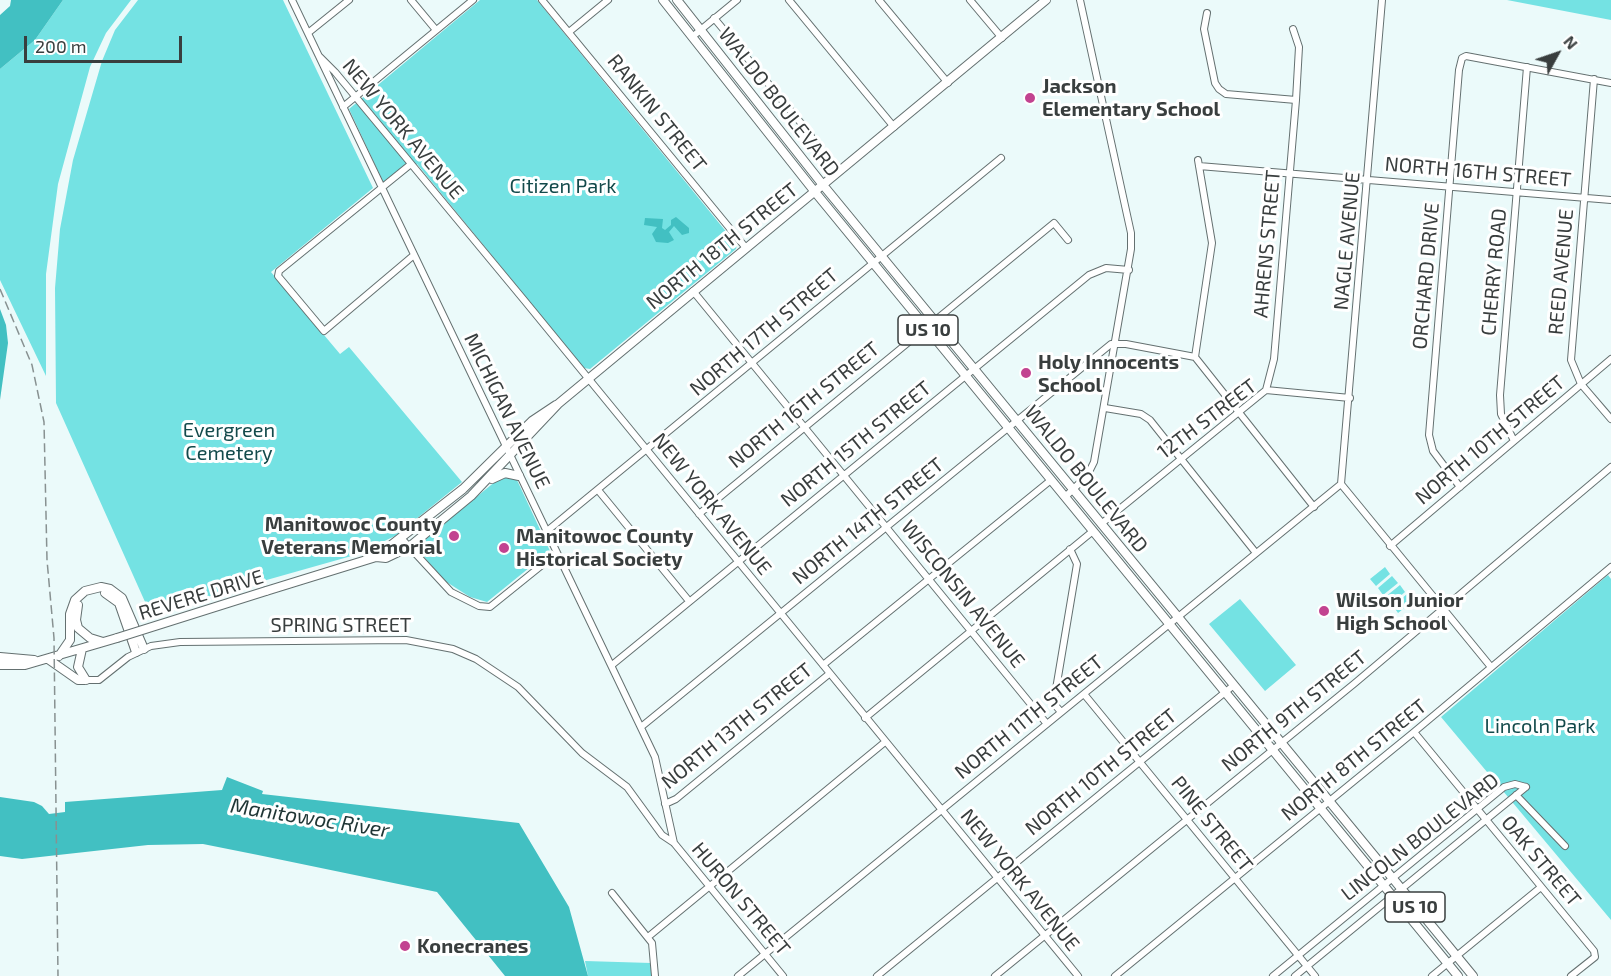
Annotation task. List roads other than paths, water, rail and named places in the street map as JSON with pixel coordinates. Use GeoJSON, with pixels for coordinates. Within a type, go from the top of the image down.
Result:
{"type":"FeatureCollection","features":[{"type":"Feature","properties":{"kind":"main road","name":"WALDO BOULEVARD"},"geometry":{"type":"LineString","coordinates":[[663,0],[815,192],[1458,976]]}},
{"type":"Feature","properties":{"kind":"main road","name":"WALDO BOULEVARD"},"geometry":{"type":"LineString","coordinates":[[676,0],[974,369],[1473,976]]}},
{"type":"Feature","properties":{"kind":"main road","name":"NORTH 18TH STREET"},"geometry":{"type":"LineString","coordinates":[[409,547],[484,483],[558,404],[588,378],[1046,0]]}},
{"type":"Feature","properties":{"kind":"main road","name":"NORTH 18TH STREET"},"geometry":{"type":"LineString","coordinates":[[402,539],[463,489],[532,421],[558,404]]}},
{"type":"Feature","properties":{"kind":"main road"},"geometry":{"type":"LineString","coordinates":[[484,483],[505,473],[519,476]]}},
{"type":"Feature","properties":{"kind":"main road","name":"REVERE DRIVE"},"geometry":{"type":"LineString","coordinates":[[0,657],[35,660],[59,656],[376,557],[402,539]]}},
{"type":"Feature","properties":{"kind":"main road","name":"REVERE DRIVE"},"geometry":{"type":"LineString","coordinates":[[376,557],[386,558],[409,547]]}},
{"type":"Feature","properties":{"kind":"main road"},"geometry":{"type":"LineString","coordinates":[[59,656],[70,640],[70,614],[75,600],[85,591],[100,587],[110,589],[122,598],[140,651]]}},
{"type":"Feature","properties":{"kind":"main road"},"geometry":{"type":"LineString","coordinates":[[103,642],[86,635],[78,627],[76,620],[79,604],[93,593],[107,594],[119,603],[140,651]]}},
{"type":"Feature","properties":{"kind":"main road"},"geometry":{"type":"LineString","coordinates":[[48,659],[78,680],[86,680],[78,666],[82,649]]}},
{"type":"Feature","properties":{"kind":"main road","name":"REVERE DRIVE"},"geometry":{"type":"LineString","coordinates":[[0,665],[25,665],[35,660]]}},
{"type":"Feature","properties":{"kind":"street","name":"MICHIGAN AVENUE"},"geometry":{"type":"LineString","coordinates":[[292,0],[655,757],[674,843]]}},
{"type":"Feature","properties":{"kind":"street"},"geometry":{"type":"LineString","coordinates":[[308,33],[349,0]]}},
{"type":"Feature","properties":{"kind":"street"},"geometry":{"type":"LineString","coordinates":[[411,0],[436,30]]}},
{"type":"Feature","properties":{"kind":"street"},"geometry":{"type":"LineString","coordinates":[[343,107],[473,0]]}},
{"type":"Feature","properties":{"kind":"street","name":"RANKIN STREET"},"geometry":{"type":"LineString","coordinates":[[542,0],[746,248]]}},
{"type":"Feature","properties":{"kind":"street"},"geometry":{"type":"LineString","coordinates":[[569,32],[608,0]]}},
{"type":"Feature","properties":{"kind":"street"},"geometry":{"type":"LineString","coordinates":[[692,37],[737,0]]}},
{"type":"Feature","properties":{"kind":"street"},"geometry":{"type":"LineString","coordinates":[[789,0],[894,127]]}},
{"type":"Feature","properties":{"kind":"street"},"geometry":{"type":"LineString","coordinates":[[879,0],[948,83]]}},
{"type":"Feature","properties":{"kind":"street"},"geometry":{"type":"LineString","coordinates":[[970,0],[1002,38]]}},
{"type":"Feature","properties":{"kind":"street"},"geometry":{"type":"LineString","coordinates":[[1065,497],[1093,467],[1129,270],[1131,233],[1080,0]]}},
{"type":"Feature","properties":{"kind":"street","name":"NAGLE AVENUE"},"geometry":{"type":"LineString","coordinates":[[1341,484],[1369,180],[1382,0]]}},
{"type":"Feature","properties":{"kind":"street"},"geometry":{"type":"LineString","coordinates":[[1207,13],[1204,29],[1215,83],[1219,89],[1226,94],[1296,100]]}},
{"type":"Feature","properties":{"kind":"street"},"geometry":{"type":"LineString","coordinates":[[714,18],[810,134],[816,148]]}},
{"type":"Feature","properties":{"kind":"street","name":"AHRENS STREET"},"geometry":{"type":"LineString","coordinates":[[1266,390],[1274,358],[1296,100],[1299,47],[1293,28]]}},
{"type":"Feature","properties":{"kind":"street","name":"NEW YORK AVENUE"},"geometry":{"type":"LineString","coordinates":[[319,56],[356,97],[588,378],[1078,976]]}},
{"type":"Feature","properties":{"kind":"street","name":"ORCHARD DRIVE"},"geometry":{"type":"LineString","coordinates":[[1460,487],[1433,451],[1429,435],[1459,70],[1462,58],[1466,56],[1527,67]]}},
{"type":"Feature","properties":{"kind":"street"},"geometry":{"type":"LineString","coordinates":[[1527,67],[1611,82]]}},
{"type":"Feature","properties":{"kind":"street","name":"CHERRY ROAD"},"geometry":{"type":"LineString","coordinates":[[1514,441],[1501,414],[1500,395],[1527,67]]}},
{"type":"Feature","properties":{"kind":"street","name":"REED AVENUE"},"geometry":{"type":"LineString","coordinates":[[1594,79],[1571,360],[1581,384],[1611,419]]}},
{"type":"Feature","properties":{"kind":"street","name":"NORTH 17TH STREET"},"geometry":{"type":"LineString","coordinates":[[547,531],[1001,158]]}},
{"type":"Feature","properties":{"kind":"street","name":"NORTH 16TH STREET"},"geometry":{"type":"LineString","coordinates":[[1195,357],[1212,243],[1198,163],[1611,200]]}},
{"type":"Feature","properties":{"kind":"street"},"geometry":{"type":"LineString","coordinates":[[411,164],[279,271],[278,276],[324,331],[414,255]]}},
{"type":"Feature","properties":{"kind":"street","name":"NORTH 16TH STREET"},"geometry":{"type":"LineString","coordinates":[[699,514],[1054,223],[1068,240]]}},
{"type":"Feature","properties":{"kind":"street","name":"NORTH 15TH STREET"},"geometry":{"type":"LineString","coordinates":[[612,665],[1089,275],[1106,268],[1129,270]]}},
{"type":"Feature","properties":{"kind":"street","name":"WISCONSIN AVENUE"},"geometry":{"type":"LineString","coordinates":[[693,291],[1047,724]]}},
{"type":"Feature","properties":{"kind":"street"},"geometry":{"type":"LineString","coordinates":[[1116,344],[1195,357],[1314,507]]}},
{"type":"Feature","properties":{"kind":"street","name":"NORTH 14TH STREET"},"geometry":{"type":"LineString","coordinates":[[641,728],[1104,348],[1116,344]]}},
{"type":"Feature","properties":{"kind":"street","name":"NORTH 10TH STREET"},"geometry":{"type":"LineString","coordinates":[[1390,546],[1611,359]]}},
{"type":"Feature","properties":{"kind":"street","name":"12TH STREET"},"geometry":{"type":"LineString","coordinates":[[1101,524],[1266,390],[1350,398]]}},
{"type":"Feature","properties":{"kind":"street"},"geometry":{"type":"LineString","coordinates":[[1105,408],[1146,417],[1256,554]]}},
{"type":"Feature","properties":{"kind":"street","name":"NORTH 9TH STREET"},"geometry":{"type":"LineString","coordinates":[[995,976],[1273,750],[1611,467]]}},
{"type":"Feature","properties":{"kind":"street","name":"NORTH 13TH STREET"},"geometry":{"type":"LineString","coordinates":[[823,665],[1051,480]]}},
{"type":"Feature","properties":{"kind":"street"},"geometry":{"type":"LineString","coordinates":[[1341,484],[1491,667]]}},
{"type":"Feature","properties":{"kind":"street","name":"NORTH 11TH STREET"},"geometry":{"type":"LineString","coordinates":[[738,976],[1341,484]]}},
{"type":"Feature","properties":{"kind":"street"},"geometry":{"type":"LineString","coordinates":[[598,490],[689,601]]}},
{"type":"Feature","properties":{"kind":"street"},"geometry":{"type":"LineString","coordinates":[[865,718],[1093,531]]}},
{"type":"Feature","properties":{"kind":"street"},"geometry":{"type":"LineString","coordinates":[[402,539],[451,592],[479,606],[490,608],[556,553]]}},
{"type":"Feature","properties":{"kind":"street"},"geometry":{"type":"LineString","coordinates":[[1061,712],[1056,705],[1055,695],[1077,564],[1070,549]]}},
{"type":"Feature","properties":{"kind":"street","name":"NORTH 8TH STREET"},"geometry":{"type":"LineString","coordinates":[[1115,976],[1414,732],[1611,567]]}},
{"type":"Feature","properties":{"kind":"street","name":"SPRING STREET"},"geometry":{"type":"LineString","coordinates":[[86,680],[99,681],[140,651],[158,644],[180,642],[406,640],[453,649],[476,659],[518,687],[582,753],[627,788],[662,835],[674,843]]}},
{"type":"Feature","properties":{"kind":"street","name":"NORTH 13TH STREET"},"geometry":{"type":"LineString","coordinates":[[665,804],[676,799],[829,674]]}},
{"type":"Feature","properties":{"kind":"street","name":"NORTH 10TH STREET"},"geometry":{"type":"LineString","coordinates":[[877,976],[1234,685]]}},
{"type":"Feature","properties":{"kind":"street","name":"PINE STREET"},"geometry":{"type":"LineString","coordinates":[[1084,694],[1315,976]]}},
{"type":"Feature","properties":{"kind":"street","name":"OAK STREET"},"geometry":{"type":"LineString","coordinates":[[1414,732],[1594,951],[1595,957],[1571,976]]}},
{"type":"Feature","properties":{"kind":"street"},"geometry":{"type":"LineString","coordinates":[[648,937],[885,742]]}},
{"type":"Feature","properties":{"kind":"street","name":"LINCOLN BOULEVARD"},"geometry":{"type":"LineString","coordinates":[[1273,976],[1504,787],[1515,784],[1526,787],[1295,976]]}},
{"type":"Feature","properties":{"kind":"street"},"geometry":{"type":"LineString","coordinates":[[1516,795],[1565,846]]}},
{"type":"Feature","properties":{"kind":"street","name":"HURON STREET"},"geometry":{"type":"LineString","coordinates":[[674,843],[783,976]]}},
{"type":"Feature","properties":{"kind":"street"},"geometry":{"type":"LineString","coordinates":[[1432,976],[1541,887]]}},
{"type":"Feature","properties":{"kind":"street"},"geometry":{"type":"LineString","coordinates":[[612,893],[652,943],[655,976]]}},
{"type":"Feature","properties":{"kind":"water"},"geometry":{"type":"Polygon","coordinates":[[[11,0],[63,0],[35,40],[0,69],[0,15],[10,6],[11,0]]]}},
{"type":"Feature","properties":{"kind":"water"},"geometry":{"type":"Polygon","coordinates":[[[676,217],[689,228],[689,233],[682,235],[674,226],[669,232],[674,240],[668,243],[656,242],[652,234],[657,227],[644,225],[645,218],[663,219],[662,228],[665,230],[671,225],[671,220],[676,217]]]}},
{"type":"Feature","properties":{"kind":"water"},"geometry":{"type":"Polygon","coordinates":[[[0,309],[6,325],[8,343],[0,400],[0,309]]]}},
{"type":"Feature","properties":{"kind":"water","name":"Manitowoc River"},"geometry":{"type":"Polygon","coordinates":[[[227,777],[263,791],[262,794],[519,823],[569,907],[588,976],[505,976],[437,892],[258,855],[203,844],[148,845],[22,859],[0,856],[0,797],[34,802],[42,806],[49,814],[65,812],[65,802],[222,790],[227,777]]]}},
{"type":"Feature","properties":{"kind":"railway"},"geometry":{"type":"LineString","coordinates":[[0,289],[32,365],[44,422],[47,560],[54,638],[58,976]]}},
{"type":"Feature","properties":{"kind":"place","name":"Jackson Elementary School"},"geometry":{"type":"Point","coordinates":[1030,98]}},
{"type":"Feature","properties":{"kind":"place","name":"Holy Innocents School"},"geometry":{"type":"Point","coordinates":[1026,373]}},
{"type":"Feature","properties":{"kind":"place","name":"Manitowoc County Veterans Memorial"},"geometry":{"type":"Point","coordinates":[454,536]}},
{"type":"Feature","properties":{"kind":"place","name":"Manitowoc County Historical Society"},"geometry":{"type":"Point","coordinates":[504,548]}},
{"type":"Feature","properties":{"kind":"place","name":"Wilson Junior High School"},"geometry":{"type":"Point","coordinates":[1324,611]}},
{"type":"Feature","properties":{"kind":"place","name":"Konecranes"},"geometry":{"type":"Point","coordinates":[405,946]}},
{"type":"Feature","properties":{"kind":"park label","name":"Citizen Park"},"geometry":{"type":"Point","coordinates":[563,186]}},
{"type":"Feature","properties":{"kind":"park label","name":"Evergreen Cemetery"},"geometry":{"type":"Point","coordinates":[229,442]}},
{"type":"Feature","properties":{"kind":"park label","name":"Lincoln Park"},"geometry":{"type":"Point","coordinates":[1540,726]}}]}
